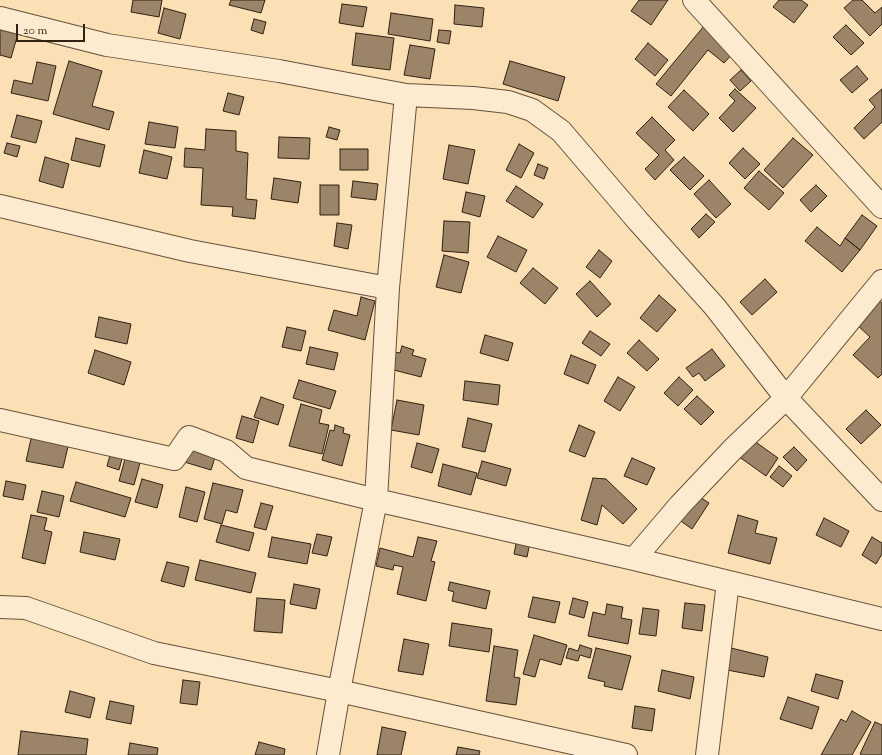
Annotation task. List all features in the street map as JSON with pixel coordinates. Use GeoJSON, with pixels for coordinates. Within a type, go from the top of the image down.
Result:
{"type":"FeatureCollection","features":[{"type":"Feature","properties":{"kind":"street"},"geometry":{"type":"LineString","coordinates":[[694,0],[882,207]]}},
{"type":"Feature","properties":{"kind":"street"},"geometry":{"type":"LineString","coordinates":[[0,18],[107,45],[279,71],[406,95],[459,97],[508,102],[532,110],[561,131],[638,221],[716,307],[786,398],[882,500]]}},
{"type":"Feature","properties":{"kind":"street"},"geometry":{"type":"LineString","coordinates":[[328,755],[376,500],[388,288],[406,95]]}},
{"type":"Feature","properties":{"kind":"street"},"geometry":{"type":"LineString","coordinates":[[0,206],[190,251],[388,288]]}},
{"type":"Feature","properties":{"kind":"street"},"geometry":{"type":"LineString","coordinates":[[634,559],[680,505],[732,450],[786,398],[882,281]]}},
{"type":"Feature","properties":{"kind":"street"},"geometry":{"type":"LineString","coordinates":[[0,420],[174,459],[189,437],[226,451],[246,468],[882,619]]}},
{"type":"Feature","properties":{"kind":"street"},"geometry":{"type":"LineString","coordinates":[[707,755],[728,582]]}},
{"type":"Feature","properties":{"kind":"street"},"geometry":{"type":"LineString","coordinates":[[0,608],[26,608],[154,653],[339,691],[626,755]]}},
{"type":"Feature","properties":{"kind":"building"},"geometry":{"type":"Polygon","coordinates":[[[133,0],[162,0],[159,17],[131,12],[133,0]]]}},
{"type":"Feature","properties":{"kind":"building"},"geometry":{"type":"Polygon","coordinates":[[[231,0],[265,0],[261,13],[229,5],[231,0]]]}},
{"type":"Feature","properties":{"kind":"building"},"geometry":{"type":"Polygon","coordinates":[[[639,0],[668,0],[651,25],[631,11],[639,0]]]}},
{"type":"Feature","properties":{"kind":"building"},"geometry":{"type":"Polygon","coordinates":[[[779,0],[801,0],[808,5],[794,23],[773,7],[779,0]]]}},
{"type":"Feature","properties":{"kind":"building"},"geometry":{"type":"Polygon","coordinates":[[[853,0],[862,0],[875,13],[882,7],[882,24],[870,36],[844,8],[853,0]]]}},
{"type":"Feature","properties":{"kind":"building"},"geometry":{"type":"Polygon","coordinates":[[[342,4],[367,7],[363,27],[339,23],[342,4]]]}},
{"type":"Feature","properties":{"kind":"building"},"geometry":{"type":"Polygon","coordinates":[[[455,5],[484,8],[482,27],[454,24],[455,5]]]}},
{"type":"Feature","properties":{"kind":"building"},"geometry":{"type":"Polygon","coordinates":[[[164,8],[186,14],[180,39],[158,33],[164,8]]]}},
{"type":"Feature","properties":{"kind":"building"},"geometry":{"type":"Polygon","coordinates":[[[391,13],[433,19],[430,41],[388,34],[391,13]]]}},
{"type":"Feature","properties":{"kind":"building"},"geometry":{"type":"Polygon","coordinates":[[[254,19],[266,22],[263,34],[251,30],[254,19]]]}},
{"type":"Feature","properties":{"kind":"building"},"geometry":{"type":"Polygon","coordinates":[[[0,25],[19,30],[11,58],[0,55],[0,25]]]}},
{"type":"Feature","properties":{"kind":"building"},"geometry":{"type":"Polygon","coordinates":[[[846,25],[864,43],[851,55],[833,37],[846,25]]]}},
{"type":"Feature","properties":{"kind":"building"},"geometry":{"type":"Polygon","coordinates":[[[704,26],[735,51],[724,63],[708,50],[671,96],[656,84],[704,26]]]}},
{"type":"Feature","properties":{"kind":"building"},"geometry":{"type":"Polygon","coordinates":[[[439,30],[451,31],[449,44],[437,42],[439,30]]]}},
{"type":"Feature","properties":{"kind":"building"},"geometry":{"type":"Polygon","coordinates":[[[356,33],[394,38],[390,70],[352,65],[356,33]]]}},
{"type":"Feature","properties":{"kind":"building"},"geometry":{"type":"Polygon","coordinates":[[[648,43],[668,60],[655,76],[635,59],[648,43]]]}},
{"type":"Feature","properties":{"kind":"building"},"geometry":{"type":"Polygon","coordinates":[[[410,45],[435,49],[430,79],[404,75],[410,45]]]}},
{"type":"Feature","properties":{"kind":"building"},"geometry":{"type":"Polygon","coordinates":[[[69,61],[102,71],[92,106],[114,112],[109,130],[53,114],[69,61]]]}},
{"type":"Feature","properties":{"kind":"building"},"geometry":{"type":"Polygon","coordinates":[[[510,61],[565,77],[558,101],[503,84],[510,61]]]}},
{"type":"Feature","properties":{"kind":"building"},"geometry":{"type":"Polygon","coordinates":[[[37,62],[56,66],[48,101],[11,93],[14,80],[32,84],[37,62]]]}},
{"type":"Feature","properties":{"kind":"building"},"geometry":{"type":"Polygon","coordinates":[[[857,66],[868,79],[852,93],[840,80],[857,66]]]}},
{"type":"Feature","properties":{"kind":"building"},"geometry":{"type":"Polygon","coordinates":[[[741,70],[751,81],[740,91],[730,80],[741,70]]]}},
{"type":"Feature","properties":{"kind":"building"},"geometry":{"type":"Polygon","coordinates":[[[735,89],[756,108],[733,132],[719,118],[735,101],[729,95],[735,89]]]}},
{"type":"Feature","properties":{"kind":"building"},"geometry":{"type":"Polygon","coordinates":[[[882,89],[882,122],[864,139],[854,128],[875,107],[869,100],[882,89]]]}},
{"type":"Feature","properties":{"kind":"building"},"geometry":{"type":"Polygon","coordinates":[[[684,90],[709,114],[693,131],[668,107],[684,90]]]}},
{"type":"Feature","properties":{"kind":"building"},"geometry":{"type":"Polygon","coordinates":[[[228,93],[244,97],[239,115],[223,111],[228,93]]]}},
{"type":"Feature","properties":{"kind":"building"},"geometry":{"type":"Polygon","coordinates":[[[17,115],[42,121],[36,143],[11,137],[17,115]]]}},
{"type":"Feature","properties":{"kind":"building"},"geometry":{"type":"Polygon","coordinates":[[[652,117],[675,140],[665,150],[674,160],[655,180],[645,169],[659,155],[636,133],[652,117]]]}},
{"type":"Feature","properties":{"kind":"building"},"geometry":{"type":"Polygon","coordinates":[[[149,122],[178,127],[175,148],[145,144],[149,122]]]}},
{"type":"Feature","properties":{"kind":"building"},"geometry":{"type":"Polygon","coordinates":[[[329,127],[340,130],[337,140],[326,137],[329,127]]]}},
{"type":"Feature","properties":{"kind":"building"},"geometry":{"type":"Polygon","coordinates":[[[206,129],[236,131],[236,151],[248,153],[246,199],[257,200],[255,219],[232,216],[233,207],[201,205],[203,168],[184,167],[185,148],[205,150],[206,129]]]}},
{"type":"Feature","properties":{"kind":"building"},"geometry":{"type":"Polygon","coordinates":[[[279,137],[310,138],[309,159],[278,158],[279,137]]]}},
{"type":"Feature","properties":{"kind":"building"},"geometry":{"type":"Polygon","coordinates":[[[76,138],[105,145],[100,167],[71,160],[76,138]]]}},
{"type":"Feature","properties":{"kind":"building"},"geometry":{"type":"Polygon","coordinates":[[[793,138],[813,155],[783,188],[764,170],[793,138]]]}},
{"type":"Feature","properties":{"kind":"building"},"geometry":{"type":"Polygon","coordinates":[[[7,143],[20,146],[17,157],[4,153],[7,143]]]}},
{"type":"Feature","properties":{"kind":"building"},"geometry":{"type":"Polygon","coordinates":[[[519,144],[534,153],[521,178],[506,170],[519,144]]]}},
{"type":"Feature","properties":{"kind":"building"},"geometry":{"type":"Polygon","coordinates":[[[449,145],[475,150],[468,184],[443,179],[449,145]]]}},
{"type":"Feature","properties":{"kind":"building"},"geometry":{"type":"Polygon","coordinates":[[[743,148],[760,164],[745,179],[729,163],[743,148]]]}},
{"type":"Feature","properties":{"kind":"building"},"geometry":{"type":"Polygon","coordinates":[[[340,149],[368,149],[368,170],[340,170],[340,149]]]}},
{"type":"Feature","properties":{"kind":"building"},"geometry":{"type":"Polygon","coordinates":[[[144,150],[172,157],[167,179],[139,173],[144,150]]]}},
{"type":"Feature","properties":{"kind":"building"},"geometry":{"type":"Polygon","coordinates":[[[45,157],[69,164],[63,188],[39,181],[45,157]]]}},
{"type":"Feature","properties":{"kind":"building"},"geometry":{"type":"Polygon","coordinates":[[[684,157],[704,176],[690,190],[670,170],[684,157]]]}},
{"type":"Feature","properties":{"kind":"building"},"geometry":{"type":"Polygon","coordinates":[[[538,164],[548,168],[544,179],[534,175],[538,164]]]}},
{"type":"Feature","properties":{"kind":"building"},"geometry":{"type":"Polygon","coordinates":[[[759,171],[784,193],[769,210],[744,188],[759,171]]]}},
{"type":"Feature","properties":{"kind":"building"},"geometry":{"type":"Polygon","coordinates":[[[274,178],[301,182],[298,203],[271,199],[274,178]]]}},
{"type":"Feature","properties":{"kind":"building"},"geometry":{"type":"Polygon","coordinates":[[[709,180],[731,204],[716,218],[694,194],[709,180]]]}},
{"type":"Feature","properties":{"kind":"building"},"geometry":{"type":"Polygon","coordinates":[[[353,181],[378,184],[376,200],[351,197],[353,181]]]}},
{"type":"Feature","properties":{"kind":"building"},"geometry":{"type":"Polygon","coordinates":[[[320,185],[339,185],[339,215],[320,215],[320,185]]]}},
{"type":"Feature","properties":{"kind":"building"},"geometry":{"type":"Polygon","coordinates":[[[816,185],[827,196],[811,212],[800,200],[816,185]]]}},
{"type":"Feature","properties":{"kind":"building"},"geometry":{"type":"Polygon","coordinates":[[[516,186],[543,204],[533,218],[506,201],[516,186]]]}},
{"type":"Feature","properties":{"kind":"building"},"geometry":{"type":"Polygon","coordinates":[[[466,192],[485,196],[480,217],[462,212],[466,192]]]}},
{"type":"Feature","properties":{"kind":"building"},"geometry":{"type":"Polygon","coordinates":[[[706,214],[715,222],[699,238],[691,229],[706,214]]]}},
{"type":"Feature","properties":{"kind":"building"},"geometry":{"type":"Polygon","coordinates":[[[862,215],[877,226],[860,250],[845,238],[862,215]]]}},
{"type":"Feature","properties":{"kind":"building"},"geometry":{"type":"Polygon","coordinates":[[[444,221],[470,222],[468,253],[442,251],[444,221]]]}},
{"type":"Feature","properties":{"kind":"building"},"geometry":{"type":"Polygon","coordinates":[[[337,223],[352,225],[348,249],[334,246],[337,223]]]}},
{"type":"Feature","properties":{"kind":"building"},"geometry":{"type":"Polygon","coordinates":[[[817,227],[840,246],[845,238],[860,250],[842,272],[805,241],[817,227]]]}},
{"type":"Feature","properties":{"kind":"building"},"geometry":{"type":"Polygon","coordinates":[[[498,236],[527,250],[516,272],[487,257],[498,236]]]}},
{"type":"Feature","properties":{"kind":"building"},"geometry":{"type":"Polygon","coordinates":[[[599,250],[612,261],[600,278],[586,267],[599,250]]]}},
{"type":"Feature","properties":{"kind":"building"},"geometry":{"type":"Polygon","coordinates":[[[444,255],[469,262],[461,293],[436,287],[444,255]]]}},
{"type":"Feature","properties":{"kind":"building"},"geometry":{"type":"Polygon","coordinates":[[[533,268],[558,288],[545,304],[520,283],[533,268]]]}},
{"type":"Feature","properties":{"kind":"building"},"geometry":{"type":"Polygon","coordinates":[[[765,279],[777,292],[752,315],[740,302],[765,279]]]}},
{"type":"Feature","properties":{"kind":"building"},"geometry":{"type":"Polygon","coordinates":[[[590,281],[611,304],[597,317],[576,294],[590,281]]]}},
{"type":"Feature","properties":{"kind":"building"},"geometry":{"type":"Polygon","coordinates":[[[659,295],[676,310],[657,332],[640,318],[659,295]]]}},
{"type":"Feature","properties":{"kind":"building"},"geometry":{"type":"Polygon","coordinates":[[[361,297],[375,301],[365,340],[328,330],[334,310],[357,316],[361,297]]]}},
{"type":"Feature","properties":{"kind":"building"},"geometry":{"type":"Polygon","coordinates":[[[876,298],[882,303],[882,374],[878,378],[853,355],[870,337],[854,322],[876,298]]]}},
{"type":"Feature","properties":{"kind":"building"},"geometry":{"type":"Polygon","coordinates":[[[99,317],[131,324],[127,344],[95,337],[99,317]]]}},
{"type":"Feature","properties":{"kind":"building"},"geometry":{"type":"Polygon","coordinates":[[[287,327],[306,331],[301,351],[282,347],[287,327]]]}},
{"type":"Feature","properties":{"kind":"building"},"geometry":{"type":"Polygon","coordinates":[[[590,331],[610,344],[601,356],[582,343],[590,331]]]}},
{"type":"Feature","properties":{"kind":"building"},"geometry":{"type":"Polygon","coordinates":[[[485,335],[513,343],[508,361],[480,353],[485,335]]]}},
{"type":"Feature","properties":{"kind":"building"},"geometry":{"type":"Polygon","coordinates":[[[639,340],[659,359],[647,371],[627,353],[639,340]]]}},
{"type":"Feature","properties":{"kind":"building"},"geometry":{"type":"Polygon","coordinates":[[[402,346],[414,350],[412,355],[426,359],[421,377],[390,369],[395,352],[400,353],[402,346]]]}},
{"type":"Feature","properties":{"kind":"building"},"geometry":{"type":"Polygon","coordinates":[[[310,347],[338,353],[334,370],[306,364],[310,347]]]}},
{"type":"Feature","properties":{"kind":"building"},"geometry":{"type":"Polygon","coordinates":[[[712,349],[725,366],[705,381],[699,373],[693,377],[686,368],[712,349]]]}},
{"type":"Feature","properties":{"kind":"building"},"geometry":{"type":"Polygon","coordinates":[[[95,350],[131,362],[124,385],[88,373],[95,350]]]}},
{"type":"Feature","properties":{"kind":"building"},"geometry":{"type":"Polygon","coordinates":[[[571,355],[596,365],[588,384],[564,374],[571,355]]]}},
{"type":"Feature","properties":{"kind":"building"},"geometry":{"type":"Polygon","coordinates":[[[618,377],[635,387],[620,411],[604,401],[618,377]]]}},
{"type":"Feature","properties":{"kind":"building"},"geometry":{"type":"Polygon","coordinates":[[[679,377],[693,390],[678,406],[664,393],[679,377]]]}},
{"type":"Feature","properties":{"kind":"building"},"geometry":{"type":"Polygon","coordinates":[[[299,380],[336,391],[330,409],[293,398],[299,380]]]}},
{"type":"Feature","properties":{"kind":"building"},"geometry":{"type":"Polygon","coordinates":[[[465,381],[500,385],[498,405],[463,400],[465,381]]]}},
{"type":"Feature","properties":{"kind":"building"},"geometry":{"type":"Polygon","coordinates":[[[697,396],[714,412],[701,425],[684,409],[697,396]]]}},
{"type":"Feature","properties":{"kind":"building"},"geometry":{"type":"Polygon","coordinates":[[[261,397],[284,405],[278,425],[254,417],[261,397]]]}},
{"type":"Feature","properties":{"kind":"building"},"geometry":{"type":"Polygon","coordinates":[[[397,400],[424,405],[419,435],[391,430],[397,400]]]}},
{"type":"Feature","properties":{"kind":"building"},"geometry":{"type":"Polygon","coordinates":[[[301,404],[322,410],[319,423],[329,425],[322,454],[289,446],[301,404]]]}},
{"type":"Feature","properties":{"kind":"building"},"geometry":{"type":"Polygon","coordinates":[[[866,410],[881,425],[861,444],[846,429],[866,410]]]}},
{"type":"Feature","properties":{"kind":"building"},"geometry":{"type":"Polygon","coordinates":[[[242,416],[259,421],[253,443],[236,438],[242,416]]]}},
{"type":"Feature","properties":{"kind":"building"},"geometry":{"type":"Polygon","coordinates":[[[468,418],[492,424],[485,452],[462,447],[468,418]]]}},
{"type":"Feature","properties":{"kind":"building"},"geometry":{"type":"Polygon","coordinates":[[[335,425],[344,428],[343,433],[350,435],[342,466],[322,460],[330,430],[334,431],[335,425]]]}},
{"type":"Feature","properties":{"kind":"building"},"geometry":{"type":"Polygon","coordinates":[[[579,425],[595,432],[585,457],[569,451],[579,425]]]}},
{"type":"Feature","properties":{"kind":"building"},"geometry":{"type":"Polygon","coordinates":[[[33,430],[70,438],[63,468],[26,461],[33,430]]]}},
{"type":"Feature","properties":{"kind":"building"},"geometry":{"type":"Polygon","coordinates":[[[750,438],[778,458],[766,476],[738,456],[750,438]]]}},
{"type":"Feature","properties":{"kind":"building"},"geometry":{"type":"Polygon","coordinates":[[[417,443],[439,449],[432,473],[411,467],[417,443]]]}},
{"type":"Feature","properties":{"kind":"building"},"geometry":{"type":"Polygon","coordinates":[[[186,445],[216,454],[211,470],[181,461],[186,445]]]}},
{"type":"Feature","properties":{"kind":"building"},"geometry":{"type":"Polygon","coordinates":[[[794,447],[807,460],[797,471],[783,457],[794,447]]]}},
{"type":"Feature","properties":{"kind":"building"},"geometry":{"type":"Polygon","coordinates":[[[111,452],[123,455],[119,470],[107,466],[111,452]]]}},
{"type":"Feature","properties":{"kind":"building"},"geometry":{"type":"Polygon","coordinates":[[[632,458],[655,468],[647,485],[624,476],[632,458]]]}},
{"type":"Feature","properties":{"kind":"building"},"geometry":{"type":"Polygon","coordinates":[[[125,459],[140,463],[134,485],[119,481],[125,459]]]}},
{"type":"Feature","properties":{"kind":"building"},"geometry":{"type":"Polygon","coordinates":[[[482,461],[511,469],[506,486],[477,478],[482,461]]]}},
{"type":"Feature","properties":{"kind":"building"},"geometry":{"type":"Polygon","coordinates":[[[443,464],[477,473],[471,495],[438,486],[443,464]]]}},
{"type":"Feature","properties":{"kind":"building"},"geometry":{"type":"Polygon","coordinates":[[[779,466],[792,476],[783,487],[770,477],[779,466]]]}},
{"type":"Feature","properties":{"kind":"building"},"geometry":{"type":"Polygon","coordinates":[[[593,478],[606,479],[637,509],[623,524],[602,505],[597,525],[581,520],[593,478]]]}},
{"type":"Feature","properties":{"kind":"building"},"geometry":{"type":"Polygon","coordinates":[[[142,479],[163,485],[157,508],[135,502],[142,479]]]}},
{"type":"Feature","properties":{"kind":"building"},"geometry":{"type":"Polygon","coordinates":[[[6,481],[26,485],[23,500],[3,496],[6,481]]]}},
{"type":"Feature","properties":{"kind":"building"},"geometry":{"type":"Polygon","coordinates":[[[76,482],[131,498],[125,517],[70,501],[76,482]]]}},
{"type":"Feature","properties":{"kind":"building"},"geometry":{"type":"Polygon","coordinates":[[[213,483],[243,490],[237,513],[226,510],[222,524],[204,519],[213,483]]]}},
{"type":"Feature","properties":{"kind":"building"},"geometry":{"type":"Polygon","coordinates":[[[186,487],[205,492],[197,522],[179,517],[186,487]]]}},
{"type":"Feature","properties":{"kind":"building"},"geometry":{"type":"Polygon","coordinates":[[[42,491],[64,496],[59,517],[37,512],[42,491]]]}},
{"type":"Feature","properties":{"kind":"building"},"geometry":{"type":"Polygon","coordinates":[[[695,494],[709,503],[692,529],[678,519],[695,494]]]}},
{"type":"Feature","properties":{"kind":"building"},"geometry":{"type":"Polygon","coordinates":[[[261,503],[273,506],[266,530],[254,527],[261,503]]]}},
{"type":"Feature","properties":{"kind":"building"},"geometry":{"type":"Polygon","coordinates":[[[31,515],[47,518],[44,530],[52,532],[45,564],[22,558],[31,515]]]}},
{"type":"Feature","properties":{"kind":"building"},"geometry":{"type":"Polygon","coordinates":[[[738,515],[758,521],[755,533],[777,538],[770,564],[728,553],[738,515]]]}},
{"type":"Feature","properties":{"kind":"building"},"geometry":{"type":"Polygon","coordinates":[[[824,518],[849,531],[841,547],[816,535],[824,518]]]}},
{"type":"Feature","properties":{"kind":"building"},"geometry":{"type":"Polygon","coordinates":[[[221,525],[254,533],[249,551],[216,542],[221,525]]]}},
{"type":"Feature","properties":{"kind":"building"},"geometry":{"type":"Polygon","coordinates":[[[84,532],[120,539],[115,560],[80,552],[84,532]]]}},
{"type":"Feature","properties":{"kind":"building"},"geometry":{"type":"Polygon","coordinates":[[[317,534],[332,537],[327,556],[312,553],[317,534]]]}},
{"type":"Feature","properties":{"kind":"building"},"geometry":{"type":"Polygon","coordinates":[[[272,537],[311,544],[307,564],[268,557],[272,537]]]}},
{"type":"Feature","properties":{"kind":"building"},"geometry":{"type":"Polygon","coordinates":[[[418,537],[437,541],[431,561],[435,562],[426,601],[397,594],[403,567],[394,565],[393,570],[376,566],[380,548],[413,557],[418,537]]]}},
{"type":"Feature","properties":{"kind":"building"},"geometry":{"type":"Polygon","coordinates":[[[872,537],[882,543],[882,554],[876,564],[862,555],[872,537]]]}},
{"type":"Feature","properties":{"kind":"building"},"geometry":{"type":"Polygon","coordinates":[[[517,539],[530,542],[527,557],[514,554],[517,539]]]}},
{"type":"Feature","properties":{"kind":"building"},"geometry":{"type":"Polygon","coordinates":[[[200,560],[256,573],[251,593],[195,580],[200,560]]]}},
{"type":"Feature","properties":{"kind":"building"},"geometry":{"type":"Polygon","coordinates":[[[167,562],[189,567],[184,587],[161,581],[167,562]]]}},
{"type":"Feature","properties":{"kind":"building"},"geometry":{"type":"Polygon","coordinates":[[[450,582],[490,591],[486,609],[452,601],[454,592],[448,590],[450,582]]]}},
{"type":"Feature","properties":{"kind":"building"},"geometry":{"type":"Polygon","coordinates":[[[294,584],[320,589],[316,609],[290,604],[294,584]]]}},
{"type":"Feature","properties":{"kind":"building"},"geometry":{"type":"Polygon","coordinates":[[[533,597],[560,602],[555,623],[528,617],[533,597]]]}},
{"type":"Feature","properties":{"kind":"building"},"geometry":{"type":"Polygon","coordinates":[[[257,598],[285,600],[282,633],[254,631],[257,598]]]}},
{"type":"Feature","properties":{"kind":"building"},"geometry":{"type":"Polygon","coordinates":[[[573,598],[588,602],[584,618],[569,614],[573,598]]]}},
{"type":"Feature","properties":{"kind":"building"},"geometry":{"type":"Polygon","coordinates":[[[685,603],[705,605],[702,631],[682,628],[685,603]]]}},
{"type":"Feature","properties":{"kind":"building"},"geometry":{"type":"Polygon","coordinates":[[[607,604],[623,607],[621,618],[632,620],[628,644],[588,636],[593,612],[605,615],[607,604]]]}},
{"type":"Feature","properties":{"kind":"building"},"geometry":{"type":"Polygon","coordinates":[[[643,608],[659,610],[656,636],[639,634],[643,608]]]}},
{"type":"Feature","properties":{"kind":"building"},"geometry":{"type":"Polygon","coordinates":[[[452,623],[492,629],[489,652],[449,646],[452,623]]]}},
{"type":"Feature","properties":{"kind":"building"},"geometry":{"type":"Polygon","coordinates":[[[534,635],[567,645],[561,665],[540,659],[535,677],[523,674],[534,635]]]}},
{"type":"Feature","properties":{"kind":"building"},"geometry":{"type":"Polygon","coordinates":[[[404,639],[429,644],[423,675],[398,671],[404,639]]]}},
{"type":"Feature","properties":{"kind":"building"},"geometry":{"type":"Polygon","coordinates":[[[580,645],[592,649],[590,658],[580,655],[578,661],[566,658],[569,648],[578,651],[580,645]]]}},
{"type":"Feature","properties":{"kind":"building"},"geometry":{"type":"Polygon","coordinates":[[[494,646],[518,650],[514,677],[520,678],[516,705],[486,701],[494,646]]]}},
{"type":"Feature","properties":{"kind":"building"},"geometry":{"type":"Polygon","coordinates":[[[596,648],[631,656],[622,690],[604,686],[605,682],[588,678],[596,648]]]}},
{"type":"Feature","properties":{"kind":"building"},"geometry":{"type":"Polygon","coordinates":[[[731,648],[768,657],[764,677],[727,670],[731,648]]]}},
{"type":"Feature","properties":{"kind":"building"},"geometry":{"type":"Polygon","coordinates":[[[662,670],[694,677],[690,699],[658,691],[662,670]]]}},
{"type":"Feature","properties":{"kind":"building"},"geometry":{"type":"Polygon","coordinates":[[[816,674],[843,681],[838,699],[811,691],[816,674]]]}},
{"type":"Feature","properties":{"kind":"building"},"geometry":{"type":"Polygon","coordinates":[[[183,680],[200,682],[197,705],[180,703],[183,680]]]}},
{"type":"Feature","properties":{"kind":"building"},"geometry":{"type":"Polygon","coordinates":[[[70,691],[95,698],[90,718],[65,712],[70,691]]]}},
{"type":"Feature","properties":{"kind":"building"},"geometry":{"type":"Polygon","coordinates":[[[788,697],[819,707],[812,729],[780,719],[788,697]]]}},
{"type":"Feature","properties":{"kind":"building"},"geometry":{"type":"Polygon","coordinates":[[[110,701],[134,706],[131,724],[106,719],[110,701]]]}},
{"type":"Feature","properties":{"kind":"building"},"geometry":{"type":"Polygon","coordinates":[[[635,706],[655,709],[652,731],[632,728],[635,706]]]}},
{"type":"Feature","properties":{"kind":"building"},"geometry":{"type":"Polygon","coordinates":[[[852,711],[871,722],[852,755],[821,755],[841,719],[846,722],[852,711]]]}},
{"type":"Feature","properties":{"kind":"building"},"geometry":{"type":"Polygon","coordinates":[[[875,722],[882,725],[882,755],[862,755],[860,754],[875,722]]]}},
{"type":"Feature","properties":{"kind":"building"},"geometry":{"type":"Polygon","coordinates":[[[382,727],[406,732],[401,755],[377,755],[382,727]]]}},
{"type":"Feature","properties":{"kind":"building"},"geometry":{"type":"Polygon","coordinates":[[[21,731],[88,739],[86,755],[18,755],[21,731]]]}},
{"type":"Feature","properties":{"kind":"building"},"geometry":{"type":"Polygon","coordinates":[[[259,742],[285,749],[284,755],[255,755],[259,742]]]}},
{"type":"Feature","properties":{"kind":"building"},"geometry":{"type":"Polygon","coordinates":[[[130,743],[158,748],[157,755],[128,755],[130,743]]]}},
{"type":"Feature","properties":{"kind":"building"},"geometry":{"type":"Polygon","coordinates":[[[458,747],[480,751],[479,755],[456,755],[458,747]]]}}]}
